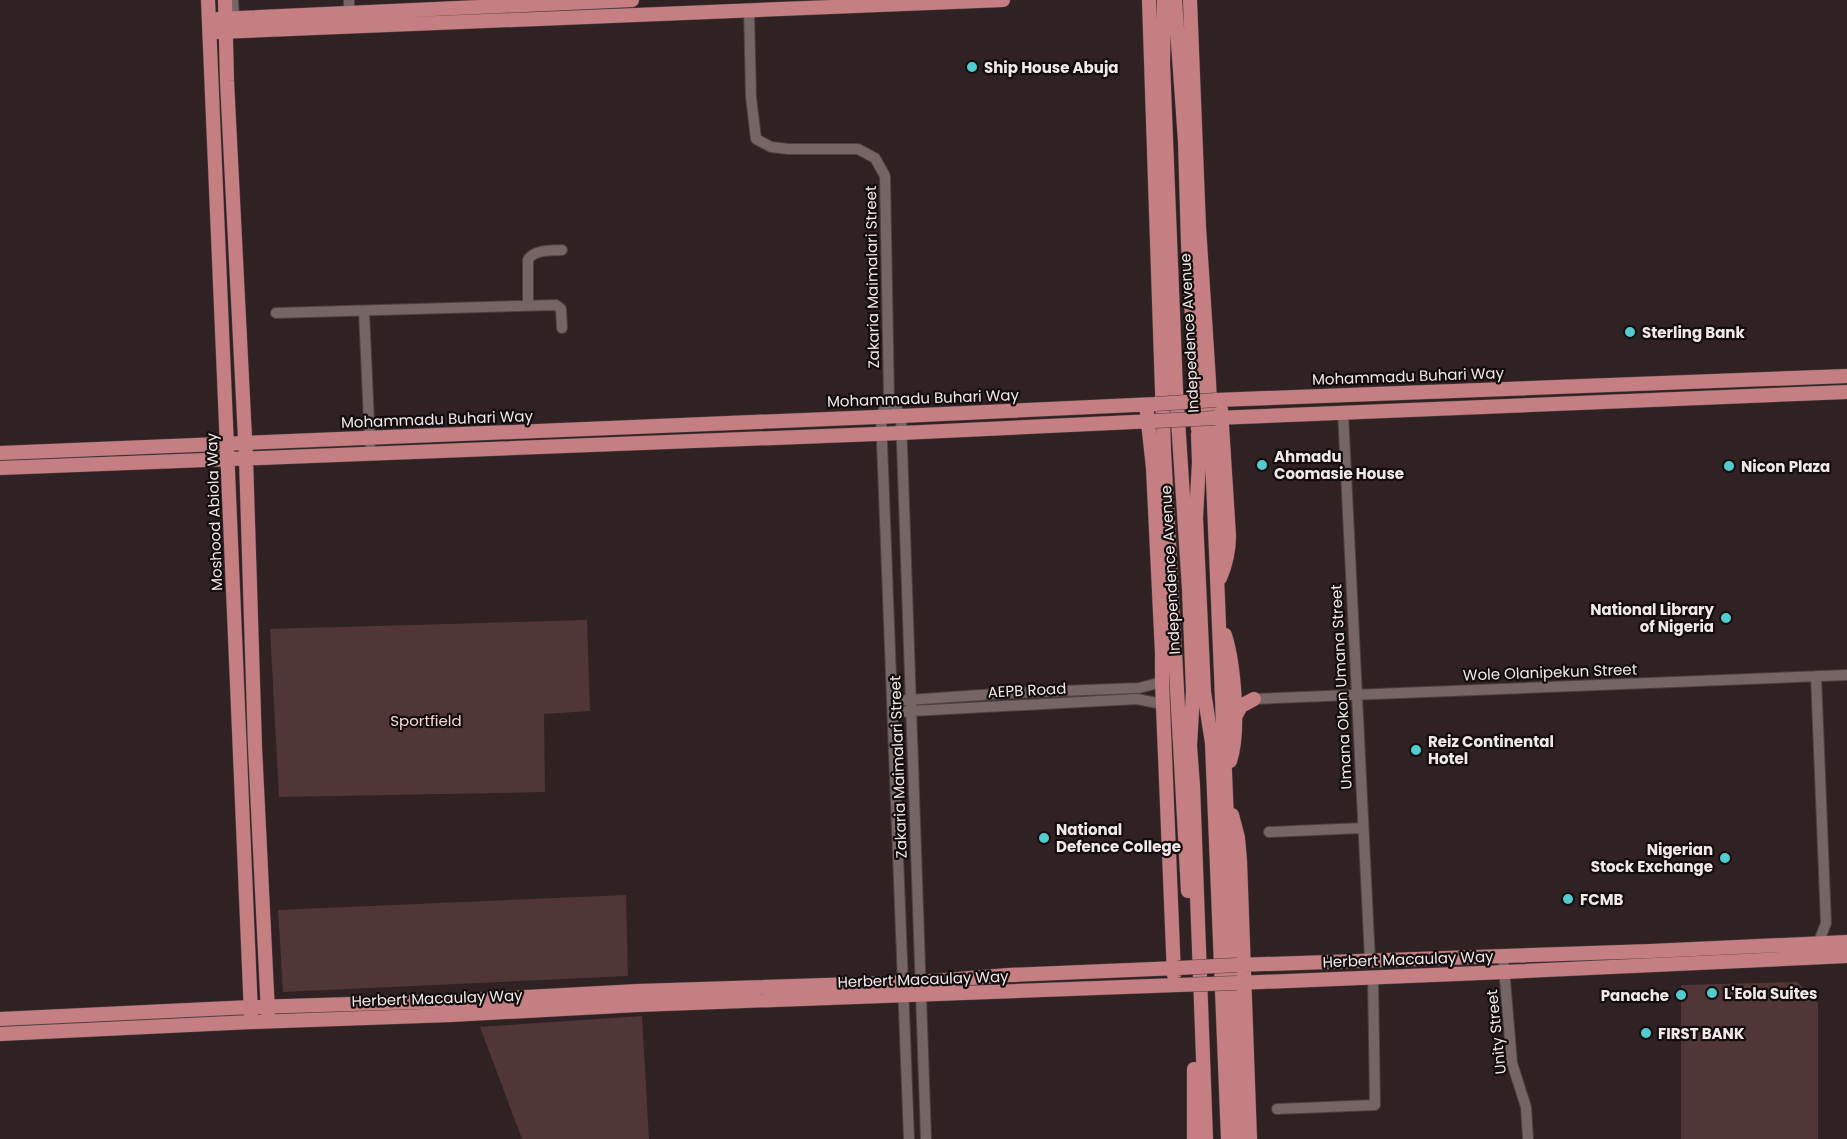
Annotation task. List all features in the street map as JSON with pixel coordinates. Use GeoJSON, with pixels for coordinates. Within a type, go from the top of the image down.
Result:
{"type":"FeatureCollection","features":[{"type":"Feature","properties":{"kind":"main road","name":"Moshood Abiola Way"},"geometry":{"type":"LineString","coordinates":[[208,0],[252,1022]]}},
{"type":"Feature","properties":{"kind":"main road"},"geometry":{"type":"LineString","coordinates":[[225,0],[229,22],[226,81],[246,458],[255,747],[268,1022]]}},
{"type":"Feature","properties":{"kind":"main road"},"geometry":{"type":"LineString","coordinates":[[209,26],[229,22],[349,14],[632,0]]}},
{"type":"Feature","properties":{"kind":"main road"},"geometry":{"type":"LineString","coordinates":[[349,14],[749,11],[806,4],[1003,0]]}},
{"type":"Feature","properties":{"kind":"main road","name":"Independence Avenue"},"geometry":{"type":"LineString","coordinates":[[1149,0],[1164,451],[1193,1005],[1194,1139]]}},
{"type":"Feature","properties":{"kind":"main road","name":"Independence Avenue"},"geometry":{"type":"LineString","coordinates":[[1164,0],[1163,63],[1175,379],[1180,467],[1186,520],[1193,692],[1190,746],[1194,797],[1206,1139]]}},
{"type":"Feature","properties":{"kind":"main road"},"geometry":{"type":"LineString","coordinates":[[1175,0],[1185,141],[1188,243],[1205,435],[1215,511],[1240,1139]]}},
{"type":"Feature","properties":{"kind":"main road","name":"Indepedence Avenue"},"geometry":{"type":"LineString","coordinates":[[1190,0],[1199,227],[1209,381],[1205,435]]}},
{"type":"Feature","properties":{"kind":"main road","name":"Mohammadu Buhari Way"},"geometry":{"type":"LineString","coordinates":[[0,453],[881,417],[1218,400],[1847,376]]}},
{"type":"Feature","properties":{"kind":"main road"},"geometry":{"type":"LineString","coordinates":[[1795,378],[1795,394]]}},
{"type":"Feature","properties":{"kind":"main road"},"geometry":{"type":"LineString","coordinates":[[1495,389],[1495,406]]}},
{"type":"Feature","properties":{"kind":"main road","name":"Mohammadu Buhari Way"},"geometry":{"type":"LineString","coordinates":[[0,468],[1847,392]]}},
{"type":"Feature","properties":{"kind":"main road"},"geometry":{"type":"LineString","coordinates":[[1218,400],[1229,551],[1218,583]]}},
{"type":"Feature","properties":{"kind":"main road"},"geometry":{"type":"LineString","coordinates":[[1151,404],[1161,623],[1161,682],[1177,985]]}},
{"type":"Feature","properties":{"kind":"main road","name":"Independence Avenue"},"geometry":{"type":"LineString","coordinates":[[1205,435],[1199,462],[1196,518],[1204,692],[1212,743],[1228,1139]]}},
{"type":"Feature","properties":{"kind":"main road"},"geometry":{"type":"LineString","coordinates":[[1168,515],[1180,467]]}},
{"type":"Feature","properties":{"kind":"main road"},"geometry":{"type":"LineString","coordinates":[[1219,612],[1231,659],[1233,682],[1232,754],[1225,777]]}},
{"type":"Feature","properties":{"kind":"main road"},"geometry":{"type":"LineString","coordinates":[[1233,682],[1240,693],[1254,699]]}},
{"type":"Feature","properties":{"kind":"main road"},"geometry":{"type":"LineString","coordinates":[[1234,719],[1244,704],[1254,699]]}},
{"type":"Feature","properties":{"kind":"main road"},"geometry":{"type":"LineString","coordinates":[[240,748],[255,747]]}},
{"type":"Feature","properties":{"kind":"main road"},"geometry":{"type":"LineString","coordinates":[[1225,793],[1232,813],[1239,849],[1240,982],[1250,1139]]}},
{"type":"Feature","properties":{"kind":"main road","name":"Herbert Macaulay Way"},"geometry":{"type":"LineString","coordinates":[[0,1019],[251,1007],[904,989],[1177,985],[1505,972],[1843,949]]}},
{"type":"Feature","properties":{"kind":"main road","name":"Herbert Macaulay Way"},"geometry":{"type":"LineString","coordinates":[[921,989],[1009,975],[1240,964],[1503,956],[1819,951]]}},
{"type":"Feature","properties":{"kind":"main road","name":"Herbert Macaulay Way"},"geometry":{"type":"LineString","coordinates":[[0,1034],[451,1015],[904,989]]}},
{"type":"Feature","properties":{"kind":"street"},"geometry":{"type":"LineString","coordinates":[[229,22],[233,0]]}},
{"type":"Feature","properties":{"kind":"street","name":"Zakaria Maimalari Street"},"geometry":{"type":"LineString","coordinates":[[749,11],[756,139],[771,147],[788,149],[858,149],[874,158],[885,176],[889,397],[881,417],[909,1139]]}},
{"type":"Feature","properties":{"kind":"street"},"geometry":{"type":"LineString","coordinates":[[528,305],[528,260],[531,255],[562,250]]}},
{"type":"Feature","properties":{"kind":"street"},"geometry":{"type":"LineString","coordinates":[[276,313],[556,305],[561,309],[562,328]]}},
{"type":"Feature","properties":{"kind":"street"},"geometry":{"type":"LineString","coordinates":[[364,311],[371,453]]}},
{"type":"Feature","properties":{"kind":"street"},"geometry":{"type":"LineString","coordinates":[[889,397],[901,416]]}},
{"type":"Feature","properties":{"kind":"street","name":"Umana Okon Umana Street"},"geometry":{"type":"LineString","coordinates":[[1343,412],[1370,960]]}},
{"type":"Feature","properties":{"kind":"street","name":"Zakaria Maimalari Street"},"geometry":{"type":"LineString","coordinates":[[901,416],[926,1139]]}},
{"type":"Feature","properties":{"kind":"street","name":"Wole Olanipekun Street"},"geometry":{"type":"LineString","coordinates":[[1254,699],[1847,675]]}},
{"type":"Feature","properties":{"kind":"street"},"geometry":{"type":"LineString","coordinates":[[1816,676],[1826,923],[1819,951]]}},
{"type":"Feature","properties":{"kind":"street","name":"AEPB Road"},"geometry":{"type":"LineString","coordinates":[[911,706],[1010,693],[1139,688],[1161,682]]}},
{"type":"Feature","properties":{"kind":"street","name":"AEPB Road"},"geometry":{"type":"LineString","coordinates":[[893,707],[1137,699],[1162,704]]}},
{"type":"Feature","properties":{"kind":"street"},"geometry":{"type":"LineString","coordinates":[[1269,832],[1363,828]]}},
{"type":"Feature","properties":{"kind":"street"},"geometry":{"type":"LineString","coordinates":[[1826,923],[1843,949]]}},
{"type":"Feature","properties":{"kind":"street","name":"Unity Street"},"geometry":{"type":"LineString","coordinates":[[1503,956],[1512,1064],[1526,1107],[1528,1139]]}},
{"type":"Feature","properties":{"kind":"street"},"geometry":{"type":"LineString","coordinates":[[1277,1109],[1375,1106],[1373,977]]}},
{"type":"Feature","properties":{"kind":"green space","name":"Sportfield"},"geometry":{"type":"Polygon","coordinates":[[[587,620],[590,711],[544,714],[545,792],[279,797],[270,629],[587,620]]]}},
{"type":"Feature","properties":{"kind":"green space"},"geometry":{"type":"Polygon","coordinates":[[[626,895],[628,976],[283,992],[278,910],[626,895]]]}},
{"type":"Feature","properties":{"kind":"green space"},"geometry":{"type":"Polygon","coordinates":[[[1797,982],[1818,1003],[1818,1139],[1681,1139],[1681,985],[1797,982]]]}},
{"type":"Feature","properties":{"kind":"green space"},"geometry":{"type":"Polygon","coordinates":[[[642,1016],[649,1139],[522,1139],[480,1027],[642,1016]]]}},
{"type":"Feature","properties":{"kind":"place","name":"Ship House Abuja"},"geometry":{"type":"Point","coordinates":[972,67]}},
{"type":"Feature","properties":{"kind":"place","name":"Sterling Bank"},"geometry":{"type":"Point","coordinates":[1630,332]}},
{"type":"Feature","properties":{"kind":"place","name":"Ahmadu Coomasie House"},"geometry":{"type":"Point","coordinates":[1262,465]}},
{"type":"Feature","properties":{"kind":"place","name":"Nicon Plaza"},"geometry":{"type":"Point","coordinates":[1729,466]}},
{"type":"Feature","properties":{"kind":"place","name":"National Library of Nigeria"},"geometry":{"type":"Point","coordinates":[1726,618]}},
{"type":"Feature","properties":{"kind":"place","name":"Reiz Continental Hotel"},"geometry":{"type":"Point","coordinates":[1416,750]}},
{"type":"Feature","properties":{"kind":"place","name":"National Defence College"},"geometry":{"type":"Point","coordinates":[1044,838]}},
{"type":"Feature","properties":{"kind":"place","name":"Nigerian Stock Exchange"},"geometry":{"type":"Point","coordinates":[1725,858]}},
{"type":"Feature","properties":{"kind":"place","name":"FCMB"},"geometry":{"type":"Point","coordinates":[1568,899]}},
{"type":"Feature","properties":{"kind":"place","name":"L'Eola Suites"},"geometry":{"type":"Point","coordinates":[1712,993]}},
{"type":"Feature","properties":{"kind":"place","name":"Panache"},"geometry":{"type":"Point","coordinates":[1681,995]}},
{"type":"Feature","properties":{"kind":"place","name":"FIRST BANK"},"geometry":{"type":"Point","coordinates":[1646,1033]}}]}
